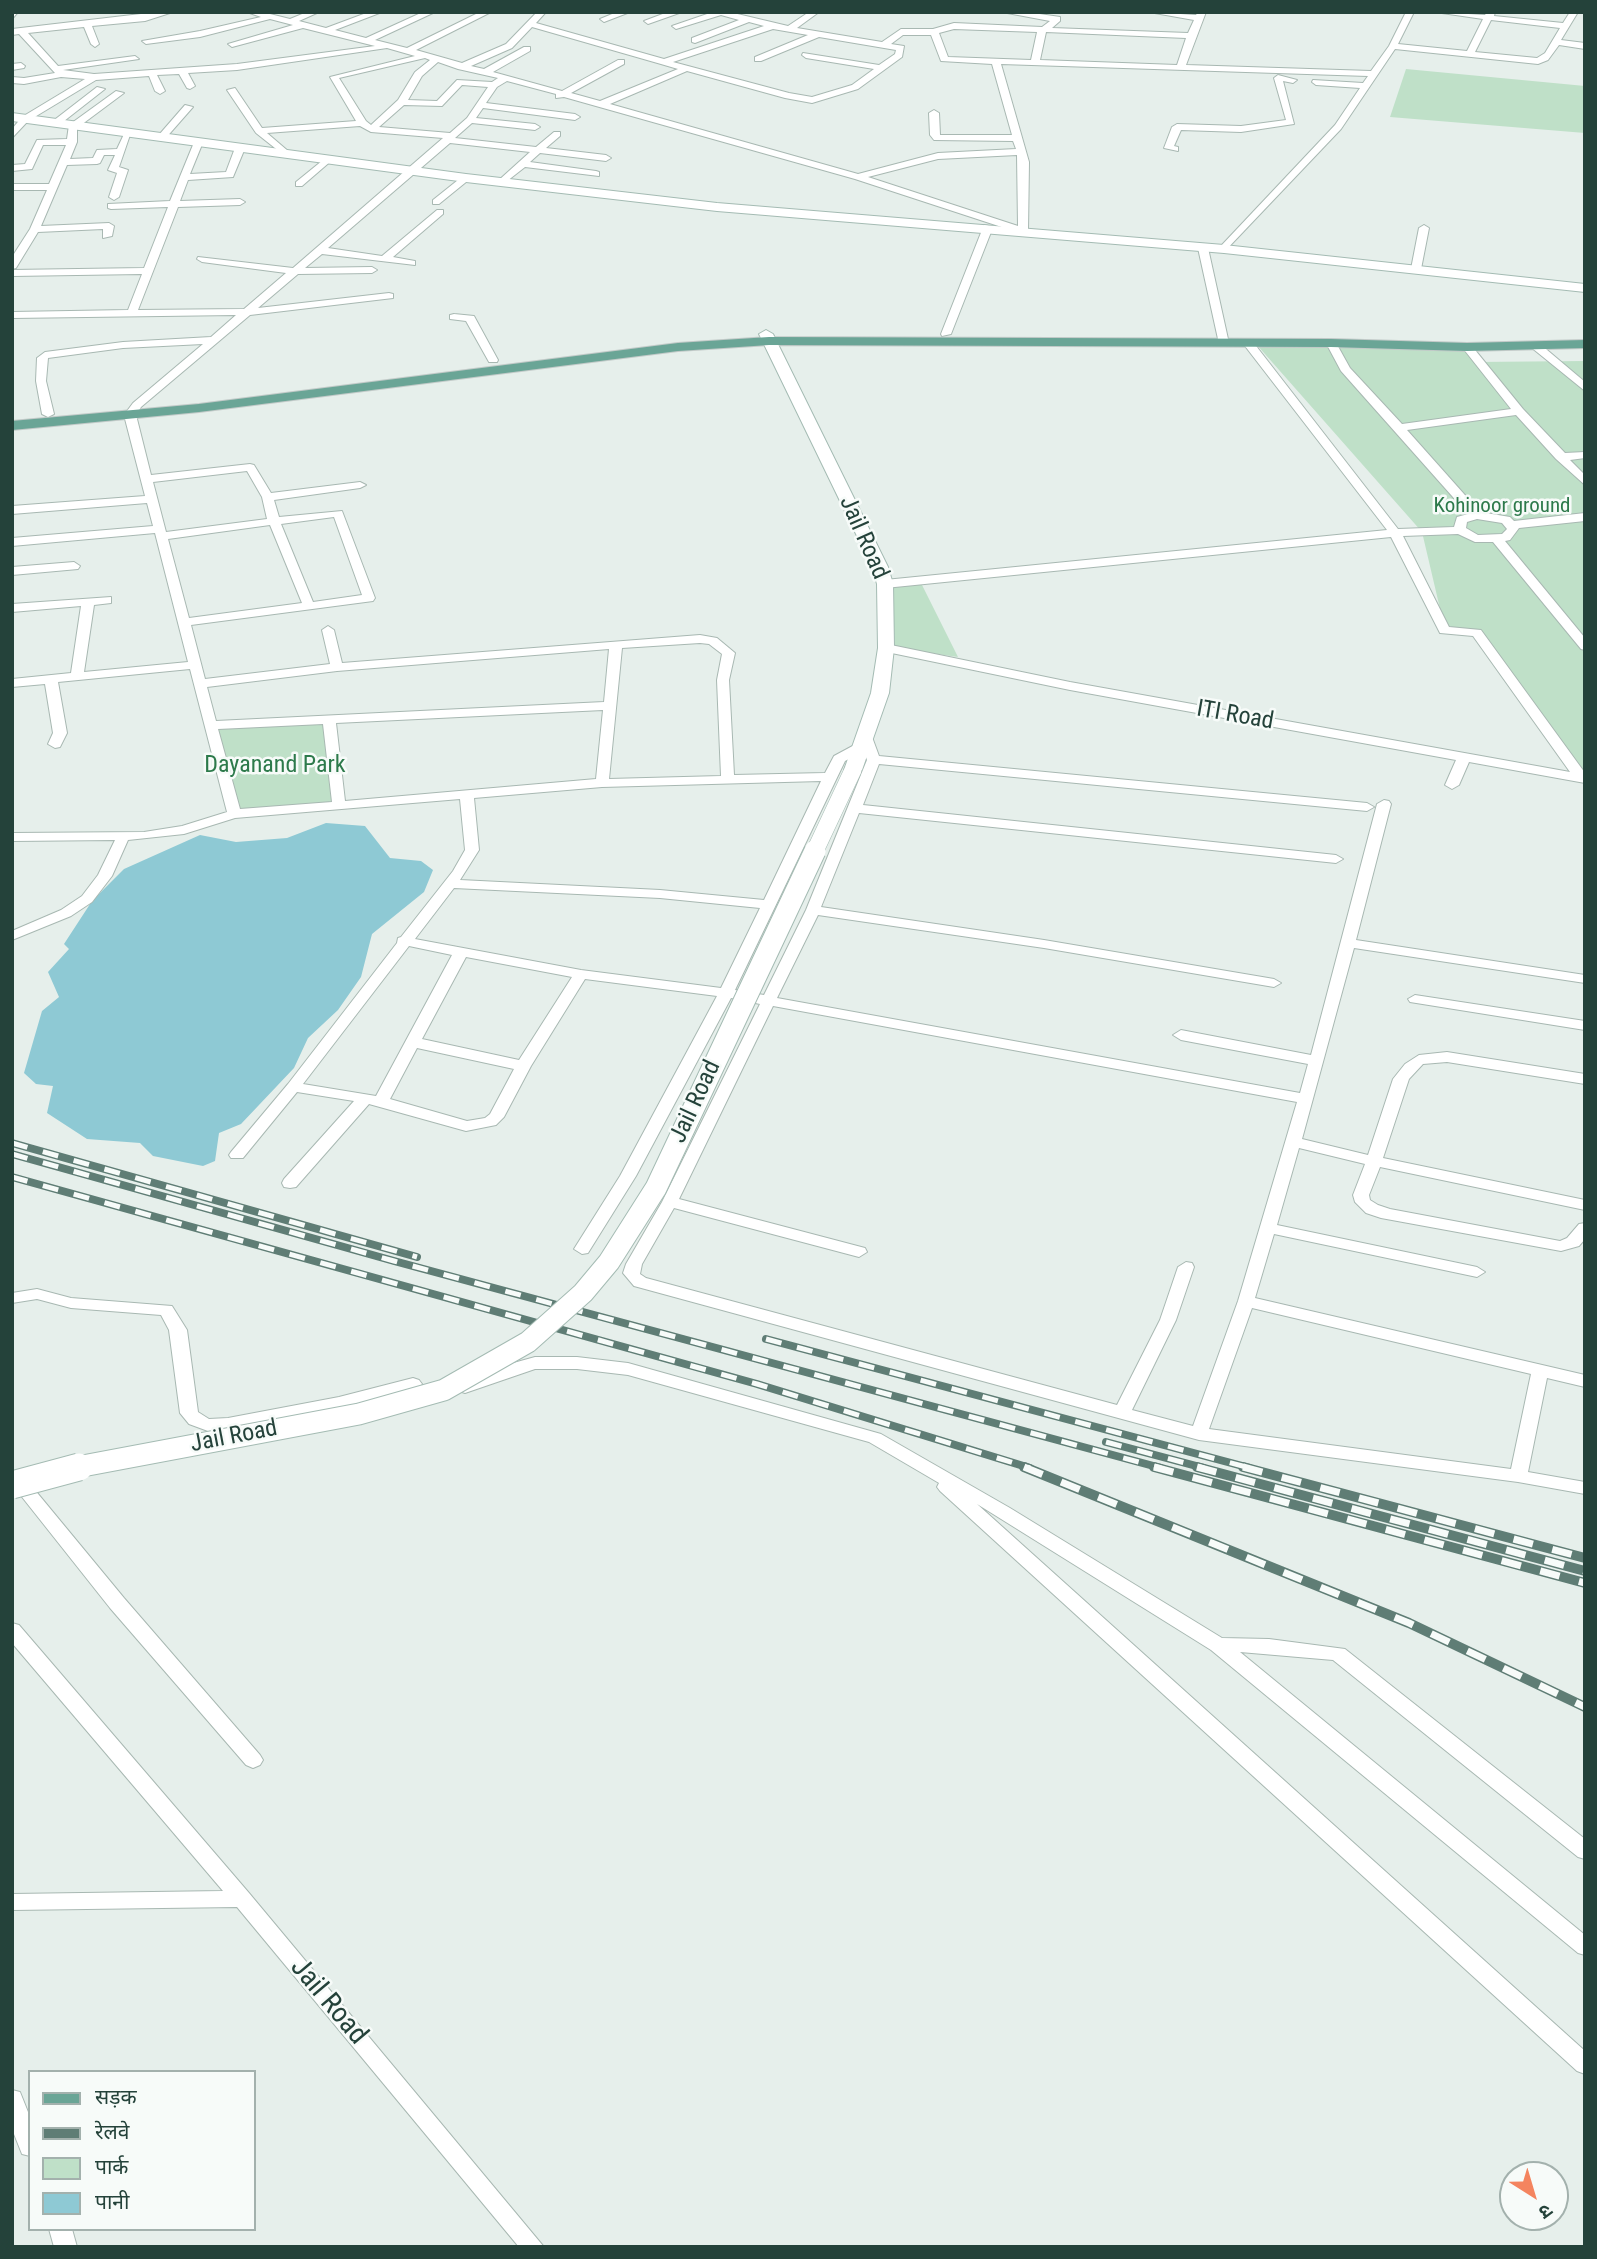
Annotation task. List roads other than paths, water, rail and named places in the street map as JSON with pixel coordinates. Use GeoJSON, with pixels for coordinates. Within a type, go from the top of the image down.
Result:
{"type":"FeatureCollection","features":[{"type":"Feature","properties":{"kind":"main road"},"geometry":{"type":"LineString","coordinates":[[12,426],[620,343],[946,334],[1223,339],[1249,344]]}},
{"type":"Feature","properties":{"kind":"main road"},"geometry":{"type":"LineString","coordinates":[[12,417],[134,410],[767,337],[1467,347],[1585,344]]}},
{"type":"Feature","properties":{"kind":"main road"},"geometry":{"type":"LineString","coordinates":[[1535,346],[1585,351]]}},
{"type":"Feature","properties":{"kind":"street"},"geometry":{"type":"LineString","coordinates":[[17,32],[48,24],[87,25],[169,12]]}},
{"type":"Feature","properties":{"kind":"street"},"geometry":{"type":"LineString","coordinates":[[251,12],[368,40],[601,104],[858,177],[1023,231]]}},
{"type":"Feature","properties":{"kind":"street"},"geometry":{"type":"LineString","coordinates":[[290,22],[315,12]]}},
{"type":"Feature","properties":{"kind":"street"},"geometry":{"type":"LineString","coordinates":[[327,31],[378,12]]}},
{"type":"Feature","properties":{"kind":"street"},"geometry":{"type":"LineString","coordinates":[[368,40],[431,12]]}},
{"type":"Feature","properties":{"kind":"street"},"geometry":{"type":"LineString","coordinates":[[408,51],[487,12]]}},
{"type":"Feature","properties":{"kind":"street"},"geometry":{"type":"LineString","coordinates":[[461,67],[509,46],[542,12]]}},
{"type":"Feature","properties":{"kind":"street"},"geometry":{"type":"LineString","coordinates":[[604,19],[626,12]]}},
{"type":"Feature","properties":{"kind":"street"},"geometry":{"type":"LineString","coordinates":[[648,21],[678,12]]}},
{"type":"Feature","properties":{"kind":"street"},"geometry":{"type":"LineString","coordinates":[[792,27],[815,12]]}},
{"type":"Feature","properties":{"kind":"street"},"geometry":{"type":"LineString","coordinates":[[1006,12],[1057,19],[1042,31],[1035,63]]}},
{"type":"Feature","properties":{"kind":"street"},"geometry":{"type":"LineString","coordinates":[[1137,34],[1147,12]]}},
{"type":"Feature","properties":{"kind":"street"},"geometry":{"type":"LineString","coordinates":[[1153,12],[1201,15],[1181,67]]}},
{"type":"Feature","properties":{"kind":"street"},"geometry":{"type":"LineString","coordinates":[[1224,249],[1338,127],[1393,46],[1410,12]]}},
{"type":"Feature","properties":{"kind":"street"},"geometry":{"type":"LineString","coordinates":[[1439,12],[1490,15],[1564,26]]}},
{"type":"Feature","properties":{"kind":"street"},"geometry":{"type":"LineString","coordinates":[[1393,46],[1538,61],[1545,58],[1574,12]]}},
{"type":"Feature","properties":{"kind":"street"},"geometry":{"type":"LineString","coordinates":[[533,24],[788,96],[812,100],[855,87],[899,55],[901,48],[792,27],[773,26],[719,13],[676,26]]}},
{"type":"Feature","properties":{"kind":"street"},"geometry":{"type":"LineString","coordinates":[[146,41],[200,34],[270,15]]}},
{"type":"Feature","properties":{"kind":"street"},"geometry":{"type":"LineString","coordinates":[[1470,54],[1490,15]]}},
{"type":"Feature","properties":{"kind":"street"},"geometry":{"type":"LineString","coordinates":[[954,26],[961,18]]}},
{"type":"Feature","properties":{"kind":"street"},"geometry":{"type":"LineString","coordinates":[[695,40],[747,20]]}},
{"type":"Feature","properties":{"kind":"street"},"geometry":{"type":"LineString","coordinates":[[87,25],[95,44]]}},
{"type":"Feature","properties":{"kind":"street"},"geometry":{"type":"LineString","coordinates":[[232,44],[302,25]]}},
{"type":"Feature","properties":{"kind":"street"},"geometry":{"type":"LineString","coordinates":[[664,62],[773,26]]}},
{"type":"Feature","properties":{"kind":"street"},"geometry":{"type":"LineString","coordinates":[[884,45],[901,32],[934,32],[954,26],[1191,36]]}},
{"type":"Feature","properties":{"kind":"street"},"geometry":{"type":"LineString","coordinates":[[775,41],[805,30]]}},
{"type":"Feature","properties":{"kind":"street"},"geometry":{"type":"LineString","coordinates":[[17,32],[59,71],[94,77],[316,58],[390,47]]}},
{"type":"Feature","properties":{"kind":"street"},"geometry":{"type":"LineString","coordinates":[[934,32],[944,59],[1375,74]]}},
{"type":"Feature","properties":{"kind":"street"},"geometry":{"type":"LineString","coordinates":[[758,59],[820,33]]}},
{"type":"Feature","properties":{"kind":"street"},"geometry":{"type":"LineString","coordinates":[[1554,42],[1585,46]]}},
{"type":"Feature","properties":{"kind":"street"},"geometry":{"type":"LineString","coordinates":[[484,73],[527,50]]}},
{"type":"Feature","properties":{"kind":"street"},"geometry":{"type":"LineString","coordinates":[[806,55],[881,68]]}},
{"type":"Feature","properties":{"kind":"street"},"geometry":{"type":"LineString","coordinates":[[366,126],[334,78],[424,56]]}},
{"type":"Feature","properties":{"kind":"street"},"geometry":{"type":"LineString","coordinates":[[12,88],[24,81],[59,71],[135,59]]}},
{"type":"Feature","properties":{"kind":"street"},"geometry":{"type":"LineString","coordinates":[[366,126],[402,102],[418,74],[435,60]]}},
{"type":"Feature","properties":{"kind":"street"},"geometry":{"type":"LineString","coordinates":[[549,113],[561,93],[621,62]]}},
{"type":"Feature","properties":{"kind":"street"},"geometry":{"type":"LineString","coordinates":[[996,62],[1021,152],[1023,231]]}},
{"type":"Feature","properties":{"kind":"street"},"geometry":{"type":"LineString","coordinates":[[601,104],[687,68]]}},
{"type":"Feature","properties":{"kind":"street"},"geometry":{"type":"LineString","coordinates":[[182,71],[190,86]]}},
{"type":"Feature","properties":{"kind":"street"},"geometry":{"type":"LineString","coordinates":[[358,72],[394,73]]}},
{"type":"Feature","properties":{"kind":"street"},"geometry":{"type":"LineString","coordinates":[[152,73],[160,91]]}},
{"type":"Feature","properties":{"kind":"street"},"geometry":{"type":"LineString","coordinates":[[406,74],[418,74]]}},
{"type":"Feature","properties":{"kind":"street"},"geometry":{"type":"LineString","coordinates":[[12,135],[18,118],[94,77]]}},
{"type":"Feature","properties":{"kind":"street"},"geometry":{"type":"LineString","coordinates":[[234,814],[147,479],[134,410],[470,120],[494,85],[505,78]]}},
{"type":"Feature","properties":{"kind":"street"},"geometry":{"type":"LineString","coordinates":[[1175,149],[1170,148],[1177,127],[1241,129],[1291,122],[1278,78],[1365,86]]}},
{"type":"Feature","properties":{"kind":"street"},"geometry":{"type":"LineString","coordinates":[[12,80],[24,81]]}},
{"type":"Feature","properties":{"kind":"street"},"geometry":{"type":"LineString","coordinates":[[402,102],[439,104],[460,82],[494,85]]}},
{"type":"Feature","properties":{"kind":"street"},"geometry":{"type":"LineString","coordinates":[[56,123],[100,89]]}},
{"type":"Feature","properties":{"kind":"street"},"geometry":{"type":"LineString","coordinates":[[232,90],[259,131],[285,153]]}},
{"type":"Feature","properties":{"kind":"street"},"geometry":{"type":"LineString","coordinates":[[72,127],[119,93]]}},
{"type":"Feature","properties":{"kind":"street"},"geometry":{"type":"LineString","coordinates":[[482,106],[575,117]]}},
{"type":"Feature","properties":{"kind":"street"},"geometry":{"type":"LineString","coordinates":[[161,138],[188,107]]}},
{"type":"Feature","properties":{"kind":"street"},"geometry":{"type":"LineString","coordinates":[[934,113],[934,135],[937,138],[1017,138]]}},
{"type":"Feature","properties":{"kind":"street"},"geometry":{"type":"LineString","coordinates":[[18,118],[502,182],[859,220],[988,227],[1224,249],[1585,288]]}},
{"type":"Feature","properties":{"kind":"street"},"geometry":{"type":"LineString","coordinates":[[470,120],[535,127]]}},
{"type":"Feature","properties":{"kind":"street"},"geometry":{"type":"LineString","coordinates":[[259,131],[366,126],[606,158]]}},
{"type":"Feature","properties":{"kind":"street"},"geometry":{"type":"LineString","coordinates":[[12,266],[36,229],[72,142],[72,127]]}},
{"type":"Feature","properties":{"kind":"street"},"geometry":{"type":"LineString","coordinates":[[128,134],[113,170],[123,170],[112,202],[176,205],[240,202]]}},
{"type":"Feature","properties":{"kind":"street"},"geometry":{"type":"LineString","coordinates":[[502,182],[556,134]]}},
{"type":"Feature","properties":{"kind":"street"},"geometry":{"type":"LineString","coordinates":[[12,168],[29,167],[40,142],[72,142]]}},
{"type":"Feature","properties":{"kind":"street"},"geometry":{"type":"LineString","coordinates":[[132,313],[166,221],[176,205],[198,142]]}},
{"type":"Feature","properties":{"kind":"street"},"geometry":{"type":"LineString","coordinates":[[186,177],[230,175],[240,148]]}},
{"type":"Feature","properties":{"kind":"street"},"geometry":{"type":"LineString","coordinates":[[63,162],[97,161],[100,152],[121,152]]}},
{"type":"Feature","properties":{"kind":"street"},"geometry":{"type":"LineString","coordinates":[[858,177],[938,156],[1021,152]]}},
{"type":"Feature","properties":{"kind":"street"},"geometry":{"type":"LineString","coordinates":[[299,184],[328,159]]}},
{"type":"Feature","properties":{"kind":"street"},"geometry":{"type":"LineString","coordinates":[[522,164],[596,174]]}},
{"type":"Feature","properties":{"kind":"street"},"geometry":{"type":"LineString","coordinates":[[385,260],[466,178]]}},
{"type":"Feature","properties":{"kind":"street"},"geometry":{"type":"LineString","coordinates":[[12,187],[53,187]]}},
{"type":"Feature","properties":{"kind":"street"},"geometry":{"type":"LineString","coordinates":[[36,229],[109,226],[107,236]]}},
{"type":"Feature","properties":{"kind":"street"},"geometry":{"type":"LineString","coordinates":[[946,334],[988,227]]}},
{"type":"Feature","properties":{"kind":"street"},"geometry":{"type":"LineString","coordinates":[[1416,269],[1424,228]]}},
{"type":"Feature","properties":{"kind":"street"},"geometry":{"type":"LineString","coordinates":[[1203,248],[1223,339]]}},
{"type":"Feature","properties":{"kind":"street"},"geometry":{"type":"LineString","coordinates":[[318,250],[411,263]]}},
{"type":"Feature","properties":{"kind":"street"},"geometry":{"type":"LineString","coordinates":[[202,259],[293,271],[372,270]]}},
{"type":"Feature","properties":{"kind":"street"},"geometry":{"type":"LineString","coordinates":[[12,273],[148,271]]}},
{"type":"Feature","properties":{"kind":"street"},"geometry":{"type":"LineString","coordinates":[[12,315],[248,312],[389,296]]}},
{"type":"Feature","properties":{"kind":"street"},"geometry":{"type":"LineString","coordinates":[[454,317],[470,318],[494,360]]}},
{"type":"Feature","properties":{"kind":"street","name":"Jail Road"},"geometry":{"type":"LineString","coordinates":[[17,1492],[76,1467],[359,1414],[444,1390],[528,1342],[583,1293],[609,1262],[656,1188],[853,770],[880,693],[886,648],[885,584],[880,567],[767,337]]}},
{"type":"Feature","properties":{"kind":"street"},"geometry":{"type":"LineString","coordinates":[[48,414],[41,381],[42,358],[45,355],[123,345],[215,340]]}},
{"type":"Feature","properties":{"kind":"street"},"geometry":{"type":"LineString","coordinates":[[1332,343],[1345,369],[1476,515]]}},
{"type":"Feature","properties":{"kind":"street"},"geometry":{"type":"LineString","coordinates":[[1249,344],[1395,533],[1444,630],[1477,633],[1583,779]]}},
{"type":"Feature","properties":{"kind":"street"},"geometry":{"type":"LineString","coordinates":[[1535,346],[1585,388]]}},
{"type":"Feature","properties":{"kind":"street"},"geometry":{"type":"LineString","coordinates":[[1467,347],[1519,411],[1585,482]]}},
{"type":"Feature","properties":{"kind":"street"},"geometry":{"type":"LineString","coordinates":[[1399,428],[1519,411]]}},
{"type":"Feature","properties":{"kind":"street"},"geometry":{"type":"LineString","coordinates":[[1560,457],[1585,455]]}},
{"type":"Feature","properties":{"kind":"street"},"geometry":{"type":"LineString","coordinates":[[147,479],[250,467],[268,497],[274,522],[309,606]]}},
{"type":"Feature","properties":{"kind":"street"},"geometry":{"type":"LineString","coordinates":[[268,497],[360,485]]}},
{"type":"Feature","properties":{"kind":"street"},"geometry":{"type":"LineString","coordinates":[[12,510],[152,499]]}},
{"type":"Feature","properties":{"kind":"street"},"geometry":{"type":"LineString","coordinates":[[12,541],[161,533],[338,513],[369,598],[184,622]]}},
{"type":"Feature","properties":{"kind":"street"},"geometry":{"type":"LineString","coordinates":[[1460,530],[1458,525],[1461,520],[1476,515],[1497,517],[1512,525],[1585,517]]}},
{"type":"Feature","properties":{"kind":"street"},"geometry":{"type":"LineString","coordinates":[[885,584],[1395,533],[1460,530],[1475,538],[1497,539],[1512,534],[1512,525]]}},
{"type":"Feature","properties":{"kind":"street"},"geometry":{"type":"LineString","coordinates":[[1497,539],[1585,646]]}},
{"type":"Feature","properties":{"kind":"street"},"geometry":{"type":"LineString","coordinates":[[12,571],[74,566]]}},
{"type":"Feature","properties":{"kind":"street"},"geometry":{"type":"LineString","coordinates":[[12,608],[107,600]]}},
{"type":"Feature","properties":{"kind":"street"},"geometry":{"type":"LineString","coordinates":[[77,677],[88,601]]}},
{"type":"Feature","properties":{"kind":"street"},"geometry":{"type":"LineString","coordinates":[[328,631],[337,667]]}},
{"type":"Feature","properties":{"kind":"street"},"geometry":{"type":"LineString","coordinates":[[200,684],[337,667],[700,639],[713,641],[729,653],[723,680],[728,781]]}},
{"type":"Feature","properties":{"kind":"street"},"geometry":{"type":"LineString","coordinates":[[602,783],[616,645]]}},
{"type":"Feature","properties":{"kind":"street","name":"ITI Road"},"geometry":{"type":"LineString","coordinates":[[886,648],[1070,685],[1583,779]]}},
{"type":"Feature","properties":{"kind":"street"},"geometry":{"type":"LineString","coordinates":[[12,682],[194,665]]}},
{"type":"Feature","properties":{"kind":"street"},"geometry":{"type":"LineString","coordinates":[[51,679],[60,733],[55,744]]}},
{"type":"Feature","properties":{"kind":"street"},"geometry":{"type":"LineString","coordinates":[[211,725],[608,706]]}},
{"type":"Feature","properties":{"kind":"street"},"geometry":{"type":"LineString","coordinates":[[329,719],[339,806]]}},
{"type":"Feature","properties":{"kind":"street"},"geometry":{"type":"LineString","coordinates":[[582,1249],[628,1176],[726,993],[839,759],[863,741],[874,760]]}},
{"type":"Feature","properties":{"kind":"street"},"geometry":{"type":"LineString","coordinates":[[1452,785],[1464,757]]}},
{"type":"Feature","properties":{"kind":"street"},"geometry":{"type":"LineString","coordinates":[[874,760],[1367,807]]}},
{"type":"Feature","properties":{"kind":"street"},"geometry":{"type":"LineString","coordinates":[[874,760],[813,910],[670,1202],[634,1264],[631,1272],[640,1282],[797,1322],[1199,1434],[1518,1476],[1585,1488]]}},
{"type":"Feature","properties":{"kind":"street"},"geometry":{"type":"LineString","coordinates":[[12,837],[123,837],[184,830],[234,814],[602,783],[831,777]]}},
{"type":"Feature","properties":{"kind":"street"},"geometry":{"type":"LineString","coordinates":[[237,1155],[293,1087],[449,884],[472,850],[467,796]]}},
{"type":"Feature","properties":{"kind":"street"},"geometry":{"type":"LineString","coordinates":[[1199,1434],[1246,1301],[1306,1099],[1384,804]]}},
{"type":"Feature","properties":{"kind":"street"},"geometry":{"type":"LineString","coordinates":[[855,808],[1336,859]]}},
{"type":"Feature","properties":{"kind":"street"},"geometry":{"type":"LineString","coordinates":[[12,936],[66,912],[87,898],[105,876],[123,837]]}},
{"type":"Feature","properties":{"kind":"street"},"geometry":{"type":"LineString","coordinates":[[449,884],[660,894],[769,905]]}},
{"type":"Feature","properties":{"kind":"street"},"geometry":{"type":"LineString","coordinates":[[813,910],[1044,944],[1274,983]]}},
{"type":"Feature","properties":{"kind":"street"},"geometry":{"type":"LineString","coordinates":[[403,941],[581,974],[726,993],[1306,1099]]}},
{"type":"Feature","properties":{"kind":"street"},"geometry":{"type":"LineString","coordinates":[[1348,943],[1585,979]]}},
{"type":"Feature","properties":{"kind":"street"},"geometry":{"type":"LineString","coordinates":[[290,1183],[373,1100],[413,1042],[461,952]]}},
{"type":"Feature","properties":{"kind":"street"},"geometry":{"type":"LineString","coordinates":[[293,1087],[373,1100],[466,1126],[490,1122],[496,1117],[523,1066],[581,974]]}},
{"type":"Feature","properties":{"kind":"street"},"geometry":{"type":"LineString","coordinates":[[1415,999],[1585,1026]]}},
{"type":"Feature","properties":{"kind":"street"},"geometry":{"type":"LineString","coordinates":[[1181,1035],[1317,1061]]}},
{"type":"Feature","properties":{"kind":"street"},"geometry":{"type":"LineString","coordinates":[[413,1042],[523,1066]]}},
{"type":"Feature","properties":{"kind":"street"},"geometry":{"type":"LineString","coordinates":[[1585,1079],[1447,1058],[1419,1060],[1401,1079],[1361,1195],[1363,1202],[1372,1209],[1387,1214],[1561,1246],[1573,1242],[1585,1228]]}},
{"type":"Feature","properties":{"kind":"street"},"geometry":{"type":"LineString","coordinates":[[1293,1142],[1585,1205]]}},
{"type":"Feature","properties":{"kind":"street"},"geometry":{"type":"LineString","coordinates":[[670,1202],[859,1252]]}},
{"type":"Feature","properties":{"kind":"street"},"geometry":{"type":"LineString","coordinates":[[1268,1228],[1477,1272]]}},
{"type":"Feature","properties":{"kind":"street"},"geometry":{"type":"LineString","coordinates":[[1122,1413],[1168,1320],[1186,1267]]}},
{"type":"Feature","properties":{"kind":"street"},"geometry":{"type":"LineString","coordinates":[[12,1298],[37,1294],[71,1303],[166,1310],[178,1330],[189,1413],[195,1420],[208,1425],[228,1424],[339,1403],[413,1384]]}},
{"type":"Feature","properties":{"kind":"street"},"geometry":{"type":"LineString","coordinates":[[1246,1301],[1585,1381]]}},
{"type":"Feature","properties":{"kind":"street"},"geometry":{"type":"LineString","coordinates":[[253,1760],[17,1492],[92,1472],[360,1419],[444,1395],[505,1371],[535,1363],[577,1363],[628,1369],[875,1438],[1004,1513],[1218,1645],[1585,1947]]}},
{"type":"Feature","properties":{"kind":"street"},"geometry":{"type":"LineString","coordinates":[[1518,1476],[1540,1371]]}},
{"type":"Feature","properties":{"kind":"street"},"geometry":{"type":"LineString","coordinates":[[929,1471],[1585,2065]]}},
{"type":"Feature","properties":{"kind":"street","name":"Jail Road"},"geometry":{"type":"LineString","coordinates":[[12,1630],[242,1899],[533,2247]]}},
{"type":"Feature","properties":{"kind":"street"},"geometry":{"type":"LineString","coordinates":[[1218,1645],[1269,1646],[1338,1654],[1585,1851]]}},
{"type":"Feature","properties":{"kind":"street"},"geometry":{"type":"LineString","coordinates":[[12,1902],[242,1899]]}},
{"type":"Feature","properties":{"kind":"street"},"geometry":{"type":"LineString","coordinates":[[12,2099],[28,2142]]}},
{"type":"Feature","properties":{"kind":"water"},"geometry":{"type":"Polygon","coordinates":[[[326,823],[365,826],[390,858],[421,861],[433,870],[424,892],[372,934],[361,977],[338,1010],[308,1038],[294,1068],[241,1124],[219,1133],[215,1161],[203,1166],[153,1156],[140,1143],[87,1139],[47,1113],[53,1086],[36,1084],[24,1073],[42,1011],[59,997],[48,972],[69,949],[64,944],[92,901],[124,869],[200,835],[236,842],[287,838],[326,823]]]}},
{"type":"Feature","properties":{"kind":"railway"},"geometry":{"type":"LineString","coordinates":[[12,1143],[417,1257]]}},
{"type":"Feature","properties":{"kind":"railway"},"geometry":{"type":"LineString","coordinates":[[12,1154],[394,1261],[1161,1468]]}},
{"type":"Feature","properties":{"kind":"railway"},"geometry":{"type":"LineString","coordinates":[[12,1177],[757,1384],[1030,1468]]}},
{"type":"Feature","properties":{"kind":"railway"},"geometry":{"type":"LineString","coordinates":[[766,1339],[1250,1468]]}},
{"type":"Feature","properties":{"kind":"railway"},"geometry":{"type":"LineString","coordinates":[[1106,1442],[1204,1468]]}},
{"type":"Feature","properties":{"kind":"railway"},"geometry":{"type":"LineString","coordinates":[[1024,1467],[1409,1623],[1585,1707]]}},
{"type":"Feature","properties":{"kind":"railway"},"geometry":{"type":"LineString","coordinates":[[1154,1467],[1585,1583]]}},
{"type":"Feature","properties":{"kind":"railway"},"geometry":{"type":"LineString","coordinates":[[1197,1467],[1585,1571]]}},
{"type":"Feature","properties":{"kind":"railway"},"geometry":{"type":"LineString","coordinates":[[1243,1467],[1585,1558]]}},
{"type":"Feature","properties":{"kind":"park label","name":"Kohinoor ground"},"geometry":{"type":"Point","coordinates":[1502,507]}},
{"type":"Feature","properties":{"kind":"park label","name":"Dayanand Park"},"geometry":{"type":"Point","coordinates":[275,766]}}]}
